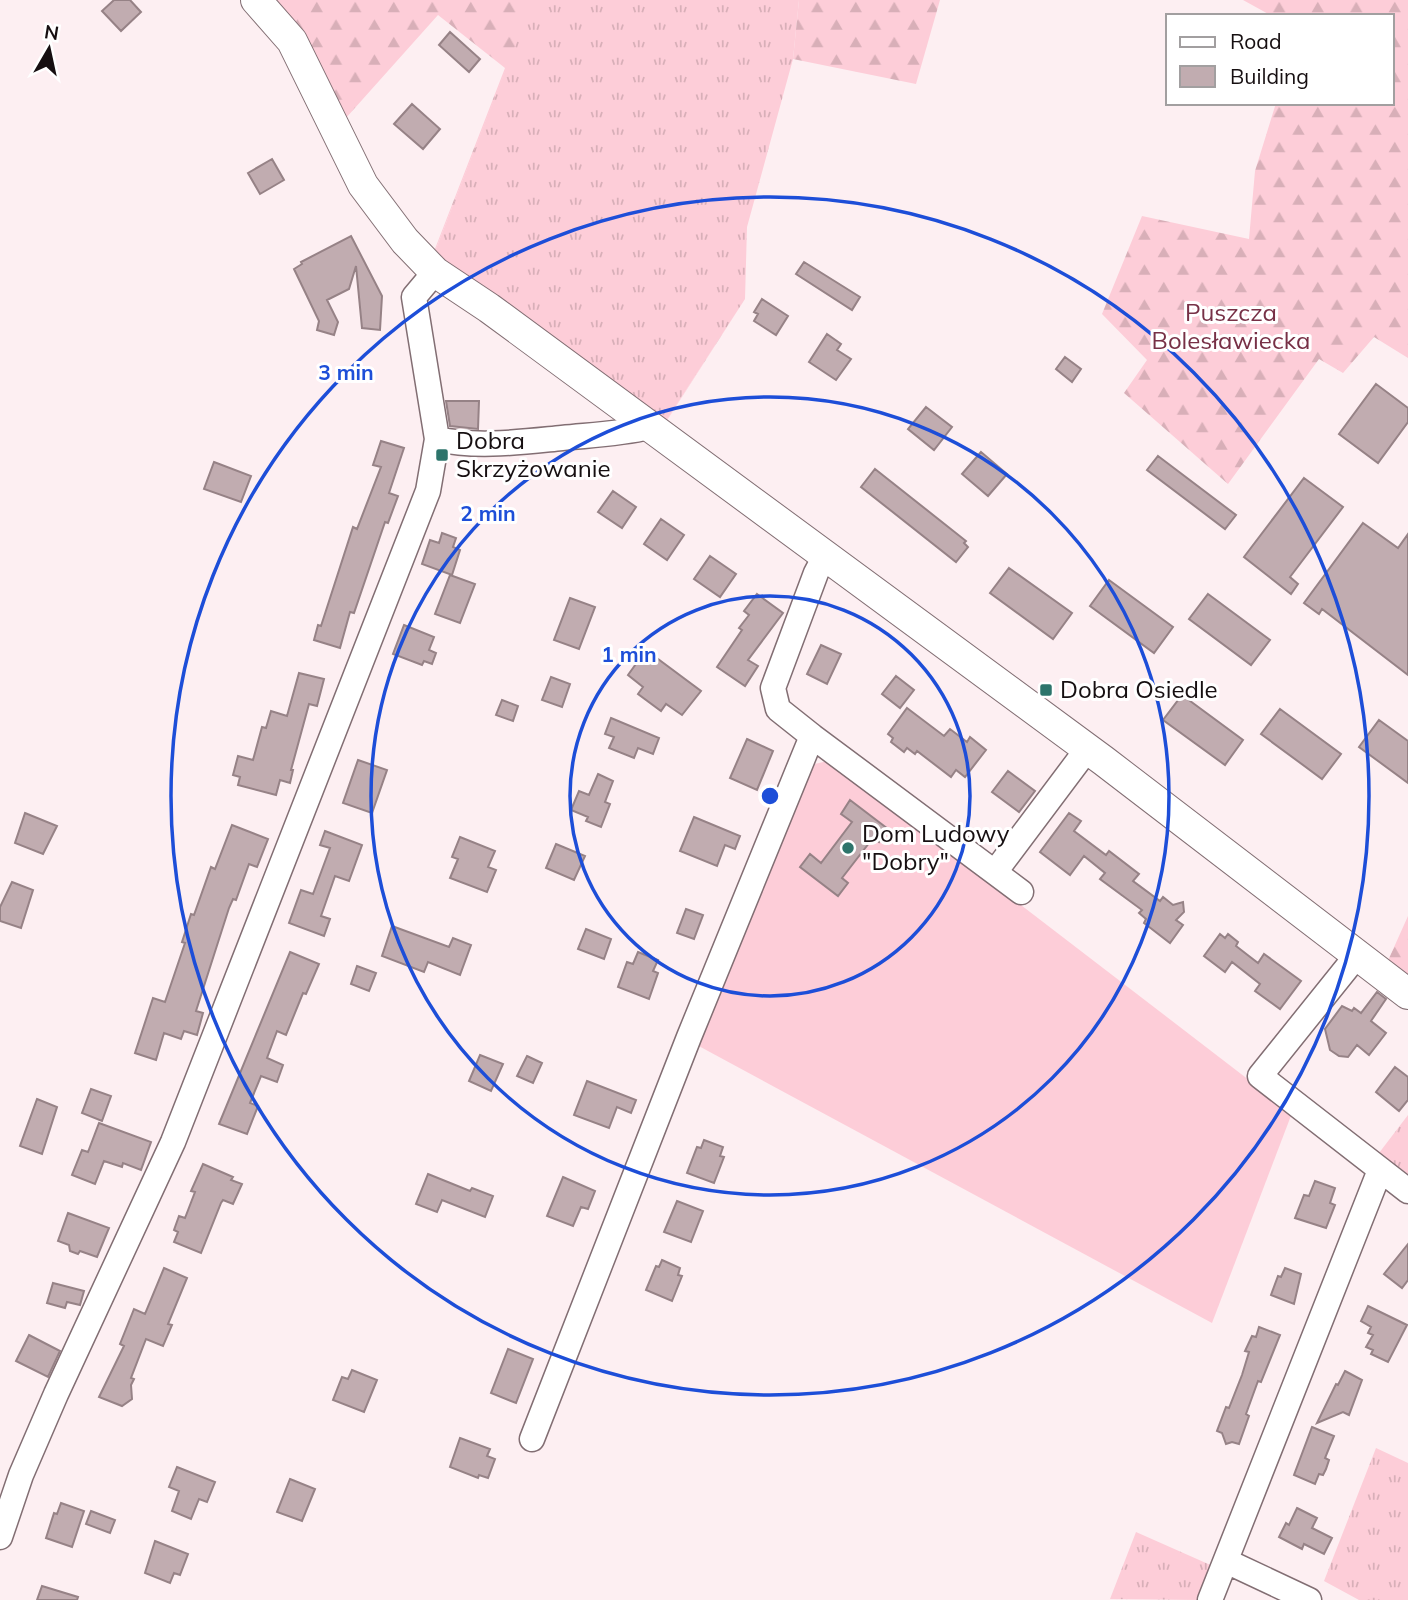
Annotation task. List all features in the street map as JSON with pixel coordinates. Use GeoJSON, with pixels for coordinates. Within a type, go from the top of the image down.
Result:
{"type":"FeatureCollection","features":[{"type":"Feature","properties":{"kind":"main road"},"geometry":{"type":"LineString","coordinates":[[257,0],[292,41],[359,180],[405,241],[435,272],[489,308],[1088,748],[1408,994]]}},
{"type":"Feature","properties":{"kind":"street"},"geometry":{"type":"LineString","coordinates":[[0,1537],[21,1475],[56,1394],[173,1142],[428,491],[437,439],[414,297],[435,272]]}},
{"type":"Feature","properties":{"kind":"street"},"geometry":{"type":"LineString","coordinates":[[437,439],[455,443],[525,441],[628,432],[649,427]]}},
{"type":"Feature","properties":{"kind":"street"},"geometry":{"type":"LineString","coordinates":[[825,556],[816,573],[773,688],[778,709],[1021,892]]}},
{"type":"Feature","properties":{"kind":"street"},"geometry":{"type":"LineString","coordinates":[[532,1439],[689,1037],[812,736]]}},
{"type":"Feature","properties":{"kind":"street"},"geometry":{"type":"LineString","coordinates":[[995,872],[1088,748]]}},
{"type":"Feature","properties":{"kind":"street"},"geometry":{"type":"LineString","coordinates":[[1358,954],[1260,1076],[1408,1191]]}},
{"type":"Feature","properties":{"kind":"street"},"geometry":{"type":"LineString","coordinates":[[1210,1600],[1380,1170]]}},
{"type":"Feature","properties":{"kind":"street"},"geometry":{"type":"LineString","coordinates":[[1226,1561],[1309,1600]]}},
{"type":"Feature","properties":{"kind":"green space"},"geometry":{"type":"Polygon","coordinates":[[[258,0],[533,0],[434,254],[664,424],[745,299],[664,425],[433,254],[505,68],[438,15],[337,128],[258,0]]]}},
{"type":"Feature","properties":{"kind":"green space"},"geometry":{"type":"Polygon","coordinates":[[[506,0],[799,0],[793,59],[747,227],[745,299],[664,424],[434,254],[506,68],[506,0]]]}},
{"type":"Feature","properties":{"kind":"green space"},"geometry":{"type":"Polygon","coordinates":[[[799,0],[940,0],[916,84],[793,59],[799,0]]]}},
{"type":"Feature","properties":{"kind":"green space","name":"Puszcza Bolesławiecka"},"geometry":{"type":"Polygon","coordinates":[[[1243,0],[1408,0],[1408,358],[1374,337],[1343,373],[1319,359],[1228,484],[1124,393],[1147,360],[1102,314],[1142,216],[1249,239],[1255,171],[1275,105],[1394,105],[1394,14],[1268,14],[1243,0]]]}},
{"type":"Feature","properties":{"kind":"green space"},"geometry":{"type":"Polygon","coordinates":[[[832,760],[1292,1113],[1212,1323],[695,1044],[806,766],[832,760]]]}},
{"type":"Feature","properties":{"kind":"green space"},"geometry":{"type":"Polygon","coordinates":[[[1408,916],[1408,994],[1382,974],[1408,916]]]}},
{"type":"Feature","properties":{"kind":"green space"},"geometry":{"type":"Polygon","coordinates":[[[1408,1115],[1408,1174],[1379,1153],[1408,1115]]]}},
{"type":"Feature","properties":{"kind":"green space"},"geometry":{"type":"Polygon","coordinates":[[[1376,1448],[1408,1463],[1408,1600],[1359,1600],[1324,1581],[1376,1448]]]}},
{"type":"Feature","properties":{"kind":"green space"},"geometry":{"type":"Polygon","coordinates":[[[1136,1532],[1215,1567],[1199,1600],[1110,1599],[1136,1532]]]}},
{"type":"Feature","properties":{"kind":"building"},"geometry":{"type":"Polygon","coordinates":[[[114,0],[130,0],[141,12],[121,31],[102,11],[114,0]]]}},
{"type":"Feature","properties":{"kind":"building"},"geometry":{"type":"Polygon","coordinates":[[[450,32],[480,59],[469,72],[439,45],[450,32]]]}},
{"type":"Feature","properties":{"kind":"building"},"geometry":{"type":"Polygon","coordinates":[[[412,104],[440,129],[423,149],[394,124],[412,104]]]}},
{"type":"Feature","properties":{"kind":"building"},"geometry":{"type":"Polygon","coordinates":[[[272,159],[284,180],[260,194],[248,173],[272,159]]]}},
{"type":"Feature","properties":{"kind":"building"},"geometry":{"type":"Polygon","coordinates":[[[351,236],[382,296],[380,330],[362,328],[356,266],[349,289],[327,300],[338,322],[334,335],[317,330],[319,321],[294,269],[302,264],[301,262],[351,236]]]}},
{"type":"Feature","properties":{"kind":"building"},"geometry":{"type":"Polygon","coordinates":[[[804,262],[860,297],[852,310],[796,274],[804,262]]]}},
{"type":"Feature","properties":{"kind":"building"},"geometry":{"type":"Polygon","coordinates":[[[762,299],[788,316],[776,335],[754,321],[758,314],[754,312],[762,299]]]}},
{"type":"Feature","properties":{"kind":"building"},"geometry":{"type":"Polygon","coordinates":[[[827,334],[841,344],[837,350],[851,359],[836,380],[809,362],[827,334]]]}},
{"type":"Feature","properties":{"kind":"building"},"geometry":{"type":"Polygon","coordinates":[[[1065,357],[1081,369],[1072,382],[1056,369],[1065,357]]]}},
{"type":"Feature","properties":{"kind":"building"},"geometry":{"type":"Polygon","coordinates":[[[1376,384],[1408,408],[1408,422],[1378,463],[1339,434],[1376,384]]]}},
{"type":"Feature","properties":{"kind":"building"},"geometry":{"type":"Polygon","coordinates":[[[446,401],[479,401],[478,429],[450,426],[446,401]]]}},
{"type":"Feature","properties":{"kind":"building"},"geometry":{"type":"Polygon","coordinates":[[[926,407],[952,427],[934,450],[908,429],[926,407]]]}},
{"type":"Feature","properties":{"kind":"building"},"geometry":{"type":"Polygon","coordinates":[[[381,441],[404,448],[389,493],[398,496],[388,523],[385,522],[354,613],[350,612],[340,648],[314,640],[353,527],[357,529],[381,467],[373,465],[381,441]]]}},
{"type":"Feature","properties":{"kind":"building"},"geometry":{"type":"Polygon","coordinates":[[[981,452],[1007,474],[988,496],[962,474],[981,452]]]}},
{"type":"Feature","properties":{"kind":"building"},"geometry":{"type":"Polygon","coordinates":[[[1158,456],[1236,515],[1225,529],[1147,470],[1158,456]]]}},
{"type":"Feature","properties":{"kind":"building"},"geometry":{"type":"Polygon","coordinates":[[[214,462],[251,476],[241,502],[204,489],[214,462]]]}},
{"type":"Feature","properties":{"kind":"building"},"geometry":{"type":"Polygon","coordinates":[[[875,469],[966,541],[964,543],[968,547],[956,562],[861,487],[875,469]]]}},
{"type":"Feature","properties":{"kind":"building"},"geometry":{"type":"Polygon","coordinates":[[[1304,478],[1343,507],[1290,577],[1298,584],[1291,594],[1244,557],[1304,478]]]}},
{"type":"Feature","properties":{"kind":"building"},"geometry":{"type":"Polygon","coordinates":[[[613,491],[636,507],[622,528],[598,512],[613,491]]]}},
{"type":"Feature","properties":{"kind":"building"},"geometry":{"type":"Polygon","coordinates":[[[661,519],[684,535],[667,560],[644,544],[661,519]]]}},
{"type":"Feature","properties":{"kind":"building"},"geometry":{"type":"Polygon","coordinates":[[[1363,523],[1398,548],[1408,534],[1408,675],[1322,609],[1319,614],[1304,603],[1363,523]]]}},
{"type":"Feature","properties":{"kind":"building"},"geometry":{"type":"Polygon","coordinates":[[[442,533],[456,538],[453,547],[460,550],[452,575],[422,564],[430,540],[439,543],[442,533]]]}},
{"type":"Feature","properties":{"kind":"building"},"geometry":{"type":"Polygon","coordinates":[[[710,556],[736,574],[720,597],[694,579],[710,556]]]}},
{"type":"Feature","properties":{"kind":"building"},"geometry":{"type":"Polygon","coordinates":[[[1009,568],[1072,613],[1053,639],[990,593],[1009,568]]]}},
{"type":"Feature","properties":{"kind":"building"},"geometry":{"type":"Polygon","coordinates":[[[450,575],[475,584],[460,623],[435,614],[450,575]]]}},
{"type":"Feature","properties":{"kind":"building"},"geometry":{"type":"Polygon","coordinates":[[[1109,580],[1173,627],[1154,653],[1090,606],[1109,580]]]}},
{"type":"Feature","properties":{"kind":"building"},"geometry":{"type":"Polygon","coordinates":[[[757,594],[783,613],[748,660],[758,666],[745,686],[717,667],[742,630],[739,628],[749,615],[744,611],[757,594]]]}},
{"type":"Feature","properties":{"kind":"building"},"geometry":{"type":"Polygon","coordinates":[[[1208,594],[1270,640],[1251,665],[1189,619],[1208,594]]]}},
{"type":"Feature","properties":{"kind":"building"},"geometry":{"type":"Polygon","coordinates":[[[570,598],[595,607],[579,649],[554,640],[570,598]]]}},
{"type":"Feature","properties":{"kind":"building"},"geometry":{"type":"Polygon","coordinates":[[[404,625],[434,637],[429,650],[436,653],[432,664],[424,661],[422,665],[393,654],[404,625]]]}},
{"type":"Feature","properties":{"kind":"building"},"geometry":{"type":"Polygon","coordinates":[[[821,645],[841,654],[827,684],[807,674],[821,645]]]}},
{"type":"Feature","properties":{"kind":"building"},"geometry":{"type":"Polygon","coordinates":[[[646,650],[701,691],[682,715],[666,704],[661,711],[638,694],[643,687],[628,675],[646,650]]]}},
{"type":"Feature","properties":{"kind":"building"},"geometry":{"type":"Polygon","coordinates":[[[299,673],[324,679],[317,706],[309,704],[290,783],[280,780],[276,795],[238,785],[240,777],[233,775],[238,756],[253,760],[262,727],[266,728],[271,711],[287,716],[299,673]]]}},
{"type":"Feature","properties":{"kind":"building"},"geometry":{"type":"Polygon","coordinates":[[[896,676],[914,690],[900,708],[882,694],[896,676]]]}},
{"type":"Feature","properties":{"kind":"building"},"geometry":{"type":"Polygon","coordinates":[[[551,677],[570,684],[562,707],[542,700],[551,677]]]}},
{"type":"Feature","properties":{"kind":"building"},"geometry":{"type":"Polygon","coordinates":[[[1182,695],[1243,740],[1225,765],[1163,720],[1182,695]]]}},
{"type":"Feature","properties":{"kind":"building"},"geometry":{"type":"Polygon","coordinates":[[[502,700],[518,706],[513,721],[496,715],[502,700]]]}},
{"type":"Feature","properties":{"kind":"building"},"geometry":{"type":"Polygon","coordinates":[[[907,708],[944,736],[950,729],[967,742],[970,737],[986,750],[965,777],[956,770],[951,777],[917,751],[915,754],[907,748],[904,752],[891,742],[893,738],[888,734],[907,708]]]}},
{"type":"Feature","properties":{"kind":"building"},"geometry":{"type":"Polygon","coordinates":[[[1280,709],[1341,754],[1322,779],[1261,734],[1280,709]]]}},
{"type":"Feature","properties":{"kind":"building"},"geometry":{"type":"Polygon","coordinates":[[[611,718],[659,738],[653,754],[638,748],[634,758],[609,748],[614,737],[605,734],[611,718]]]}},
{"type":"Feature","properties":{"kind":"building"},"geometry":{"type":"Polygon","coordinates":[[[1379,720],[1408,741],[1408,783],[1359,747],[1379,720]]]}},
{"type":"Feature","properties":{"kind":"building"},"geometry":{"type":"Polygon","coordinates":[[[747,739],[773,751],[757,790],[730,778],[747,739]]]}},
{"type":"Feature","properties":{"kind":"building"},"geometry":{"type":"Polygon","coordinates":[[[358,760],[387,770],[372,813],[343,803],[358,760]]]}},
{"type":"Feature","properties":{"kind":"building"},"geometry":{"type":"Polygon","coordinates":[[[1008,771],[1035,791],[1019,812],[992,792],[1008,771]]]}},
{"type":"Feature","properties":{"kind":"building"},"geometry":{"type":"Polygon","coordinates":[[[598,774],[613,781],[605,802],[610,804],[601,827],[586,821],[588,817],[571,810],[579,791],[589,795],[598,774]]]}},
{"type":"Feature","properties":{"kind":"building","name":"Dom Ludowy \"Dobry\""},"geometry":{"type":"Polygon","coordinates":[[[850,800],[888,829],[879,842],[873,838],[842,878],[848,883],[838,896],[800,867],[810,854],[821,863],[852,822],[841,814],[850,800]]]}},
{"type":"Feature","properties":{"kind":"building"},"geometry":{"type":"Polygon","coordinates":[[[25,813],[57,826],[43,854],[15,843],[25,813]]]}},
{"type":"Feature","properties":{"kind":"building"},"geometry":{"type":"Polygon","coordinates":[[[1069,813],[1081,821],[1074,831],[1106,855],[1109,851],[1139,874],[1133,881],[1160,901],[1163,897],[1173,905],[1183,902],[1184,912],[1176,920],[1183,925],[1170,943],[1144,923],[1146,919],[1139,913],[1142,910],[1100,879],[1105,873],[1084,856],[1070,875],[1040,852],[1069,813]]]}},
{"type":"Feature","properties":{"kind":"building"},"geometry":{"type":"Polygon","coordinates":[[[694,817],[740,836],[735,849],[725,845],[717,866],[680,851],[694,817]]]}},
{"type":"Feature","properties":{"kind":"building"},"geometry":{"type":"Polygon","coordinates":[[[232,825],[268,839],[257,867],[249,864],[236,900],[233,899],[229,908],[196,1011],[203,1013],[197,1035],[184,1031],[181,1039],[164,1033],[156,1060],[135,1053],[153,998],[165,1002],[185,943],[182,942],[191,914],[194,915],[211,867],[215,869],[232,825]]]}},
{"type":"Feature","properties":{"kind":"building"},"geometry":{"type":"Polygon","coordinates":[[[325,831],[362,845],[349,881],[335,876],[321,916],[330,919],[324,936],[289,923],[301,890],[313,894],[330,848],[320,845],[325,831]]]}},
{"type":"Feature","properties":{"kind":"building"},"geometry":{"type":"Polygon","coordinates":[[[460,837],[495,851],[488,867],[496,870],[487,892],[450,878],[458,859],[452,857],[460,837]]]}},
{"type":"Feature","properties":{"kind":"building"},"geometry":{"type":"Polygon","coordinates":[[[556,844],[585,856],[574,880],[546,868],[556,844]]]}},
{"type":"Feature","properties":{"kind":"building"},"geometry":{"type":"Polygon","coordinates":[[[12,882],[33,890],[21,928],[0,921],[0,907],[12,882]]]}},
{"type":"Feature","properties":{"kind":"building"},"geometry":{"type":"Polygon","coordinates":[[[686,909],[703,915],[694,939],[677,933],[686,909]]]}},
{"type":"Feature","properties":{"kind":"building"},"geometry":{"type":"Polygon","coordinates":[[[392,926],[449,947],[453,938],[471,945],[460,975],[428,962],[424,972],[382,956],[392,926]]]}},
{"type":"Feature","properties":{"kind":"building"},"geometry":{"type":"Polygon","coordinates":[[[586,929],[611,939],[604,959],[578,949],[586,929]]]}},
{"type":"Feature","properties":{"kind":"building"},"geometry":{"type":"Polygon","coordinates":[[[1220,934],[1225,938],[1228,934],[1238,942],[1236,946],[1258,963],[1264,954],[1301,981],[1280,1009],[1255,991],[1260,984],[1232,962],[1225,972],[1204,956],[1220,934]]]}},
{"type":"Feature","properties":{"kind":"building"},"geometry":{"type":"Polygon","coordinates":[[[290,952],[319,964],[306,994],[303,993],[286,1035],[277,1031],[267,1058],[283,1065],[277,1082],[261,1076],[250,1103],[258,1106],[247,1134],[219,1124],[290,952]]]}},
{"type":"Feature","properties":{"kind":"building"},"geometry":{"type":"Polygon","coordinates":[[[638,952],[658,960],[653,971],[658,973],[649,999],[618,987],[627,962],[633,964],[638,952]]]}},
{"type":"Feature","properties":{"kind":"building"},"geometry":{"type":"Polygon","coordinates":[[[357,966],[376,973],[369,991],[351,984],[357,966]]]}},
{"type":"Feature","properties":{"kind":"building"},"geometry":{"type":"Polygon","coordinates":[[[1377,992],[1386,999],[1371,1021],[1386,1033],[1369,1055],[1357,1045],[1348,1057],[1339,1056],[1330,1050],[1325,1029],[1342,1006],[1352,1011],[1354,1008],[1361,1013],[1377,992]]]}},
{"type":"Feature","properties":{"kind":"building"},"geometry":{"type":"Polygon","coordinates":[[[480,1055],[503,1064],[491,1091],[469,1081],[480,1055]]]}},
{"type":"Feature","properties":{"kind":"building"},"geometry":{"type":"Polygon","coordinates":[[[527,1056],[542,1063],[533,1083],[517,1076],[527,1056]]]}},
{"type":"Feature","properties":{"kind":"building"},"geometry":{"type":"Polygon","coordinates":[[[1395,1067],[1408,1077],[1408,1100],[1399,1111],[1376,1092],[1395,1067]]]}},
{"type":"Feature","properties":{"kind":"building"},"geometry":{"type":"Polygon","coordinates":[[[587,1081],[636,1100],[631,1113],[617,1107],[609,1128],[574,1115],[587,1081]]]}},
{"type":"Feature","properties":{"kind":"building"},"geometry":{"type":"Polygon","coordinates":[[[91,1089],[111,1096],[102,1121],[82,1113],[91,1089]]]}},
{"type":"Feature","properties":{"kind":"building"},"geometry":{"type":"Polygon","coordinates":[[[37,1099],[57,1107],[42,1154],[20,1146],[37,1099]]]}},
{"type":"Feature","properties":{"kind":"building"},"geometry":{"type":"Polygon","coordinates":[[[99,1123],[151,1142],[141,1170],[123,1163],[122,1167],[104,1161],[95,1184],[72,1175],[82,1150],[88,1152],[99,1123]]]}},
{"type":"Feature","properties":{"kind":"building"},"geometry":{"type":"Polygon","coordinates":[[[704,1140],[723,1147],[720,1156],[724,1157],[714,1183],[687,1173],[697,1147],[701,1148],[704,1140]]]}},
{"type":"Feature","properties":{"kind":"building"},"geometry":{"type":"Polygon","coordinates":[[[203,1164],[233,1177],[231,1180],[242,1184],[233,1204],[223,1200],[221,1203],[201,1253],[174,1242],[178,1232],[174,1230],[179,1216],[185,1218],[195,1192],[191,1191],[203,1164]]]}},
{"type":"Feature","properties":{"kind":"building"},"geometry":{"type":"Polygon","coordinates":[[[428,1174],[470,1191],[472,1188],[493,1196],[485,1217],[442,1200],[437,1212],[416,1204],[428,1174]]]}},
{"type":"Feature","properties":{"kind":"building"},"geometry":{"type":"Polygon","coordinates":[[[563,1177],[595,1191],[588,1209],[581,1207],[573,1226],[547,1216],[563,1177]]]}},
{"type":"Feature","properties":{"kind":"building"},"geometry":{"type":"Polygon","coordinates":[[[1315,1181],[1335,1188],[1330,1203],[1335,1205],[1326,1228],[1295,1218],[1304,1195],[1309,1196],[1315,1181]]]}},
{"type":"Feature","properties":{"kind":"building"},"geometry":{"type":"Polygon","coordinates":[[[677,1201],[703,1211],[691,1242],[664,1232],[677,1201]]]}},
{"type":"Feature","properties":{"kind":"building"},"geometry":{"type":"Polygon","coordinates":[[[68,1213],[109,1228],[97,1257],[80,1251],[78,1254],[70,1251],[69,1245],[58,1241],[68,1213]]]}},
{"type":"Feature","properties":{"kind":"building"},"geometry":{"type":"Polygon","coordinates":[[[1408,1244],[1408,1280],[1402,1288],[1384,1274],[1408,1244]]]}},
{"type":"Feature","properties":{"kind":"building"},"geometry":{"type":"Polygon","coordinates":[[[662,1260],[680,1268],[678,1275],[682,1276],[672,1301],[646,1290],[656,1266],[659,1267],[662,1260]]]}},
{"type":"Feature","properties":{"kind":"building"},"geometry":{"type":"Polygon","coordinates":[[[164,1268],[187,1278],[168,1324],[172,1325],[163,1346],[146,1339],[131,1378],[134,1379],[131,1385],[132,1399],[122,1406],[99,1397],[124,1346],[120,1344],[134,1309],[145,1314],[164,1268]]]}},
{"type":"Feature","properties":{"kind":"building"},"geometry":{"type":"Polygon","coordinates":[[[1285,1268],[1301,1274],[1294,1304],[1271,1295],[1278,1276],[1281,1277],[1285,1268]]]}},
{"type":"Feature","properties":{"kind":"building"},"geometry":{"type":"Polygon","coordinates":[[[53,1283],[84,1291],[80,1305],[67,1302],[65,1308],[47,1303],[53,1283]]]}},
{"type":"Feature","properties":{"kind":"building"},"geometry":{"type":"Polygon","coordinates":[[[1368,1306],[1407,1325],[1388,1362],[1371,1354],[1373,1350],[1366,1347],[1373,1335],[1368,1333],[1371,1327],[1361,1321],[1368,1306]]]}},
{"type":"Feature","properties":{"kind":"building"},"geometry":{"type":"Polygon","coordinates":[[[1259,1327],[1280,1335],[1261,1382],[1258,1381],[1239,1444],[1226,1444],[1222,1433],[1217,1431],[1242,1375],[1249,1352],[1245,1351],[1252,1336],[1256,1337],[1259,1327]]]}},
{"type":"Feature","properties":{"kind":"building"},"geometry":{"type":"Polygon","coordinates":[[[29,1335],[60,1351],[48,1377],[16,1361],[29,1335]]]}},
{"type":"Feature","properties":{"kind":"building"},"geometry":{"type":"Polygon","coordinates":[[[508,1349],[533,1359],[516,1403],[491,1393],[508,1349]]]}},
{"type":"Feature","properties":{"kind":"building"},"geometry":{"type":"Polygon","coordinates":[[[352,1370],[377,1380],[364,1412],[333,1400],[342,1377],[348,1379],[352,1370]]]}},
{"type":"Feature","properties":{"kind":"building"},"geometry":{"type":"Polygon","coordinates":[[[1345,1371],[1362,1380],[1349,1415],[1343,1412],[1317,1423],[1336,1384],[1338,1385],[1345,1371]]]}},
{"type":"Feature","properties":{"kind":"building"},"geometry":{"type":"Polygon","coordinates":[[[1312,1427],[1334,1436],[1325,1458],[1329,1460],[1326,1469],[1323,1475],[1319,1474],[1315,1484],[1294,1475],[1312,1427]]]}},
{"type":"Feature","properties":{"kind":"building"},"geometry":{"type":"Polygon","coordinates":[[[460,1438],[490,1449],[487,1456],[495,1459],[488,1478],[479,1475],[478,1478],[450,1467],[460,1438]]]}},
{"type":"Feature","properties":{"kind":"building"},"geometry":{"type":"Polygon","coordinates":[[[177,1467],[215,1482],[207,1502],[199,1499],[191,1519],[172,1511],[179,1491],[169,1487],[177,1467]]]}},
{"type":"Feature","properties":{"kind":"building"},"geometry":{"type":"Polygon","coordinates":[[[290,1479],[315,1489],[302,1521],[277,1512],[290,1479]]]}},
{"type":"Feature","properties":{"kind":"building"},"geometry":{"type":"Polygon","coordinates":[[[61,1503],[84,1511],[72,1547],[46,1538],[54,1513],[57,1514],[61,1503]]]}},
{"type":"Feature","properties":{"kind":"building"},"geometry":{"type":"Polygon","coordinates":[[[1297,1508],[1317,1518],[1312,1528],[1332,1538],[1324,1554],[1304,1544],[1302,1549],[1279,1537],[1286,1523],[1289,1525],[1297,1508]]]}},
{"type":"Feature","properties":{"kind":"building"},"geometry":{"type":"Polygon","coordinates":[[[91,1511],[115,1520],[110,1533],[86,1524],[91,1511]]]}},
{"type":"Feature","properties":{"kind":"building"},"geometry":{"type":"Polygon","coordinates":[[[155,1541],[188,1554],[180,1575],[174,1573],[170,1583],[145,1573],[155,1541]]]}},
{"type":"Feature","properties":{"kind":"building"},"geometry":{"type":"Polygon","coordinates":[[[42,1586],[78,1597],[77,1600],[37,1600],[42,1586]]]}},
{"type":"Feature","properties":{"kind":"place","name":"Dobra Skrzyżowanie"},"geometry":{"type":"Point","coordinates":[442,455]}},
{"type":"Feature","properties":{"kind":"place","name":"Dobra Osiedle"},"geometry":{"type":"Point","coordinates":[1046,690]}},
{"type":"Feature","properties":{"kind":"place","name":"Dom Ludowy \"Dobry\""},"geometry":{"type":"Point","coordinates":[848,848]}}]}
